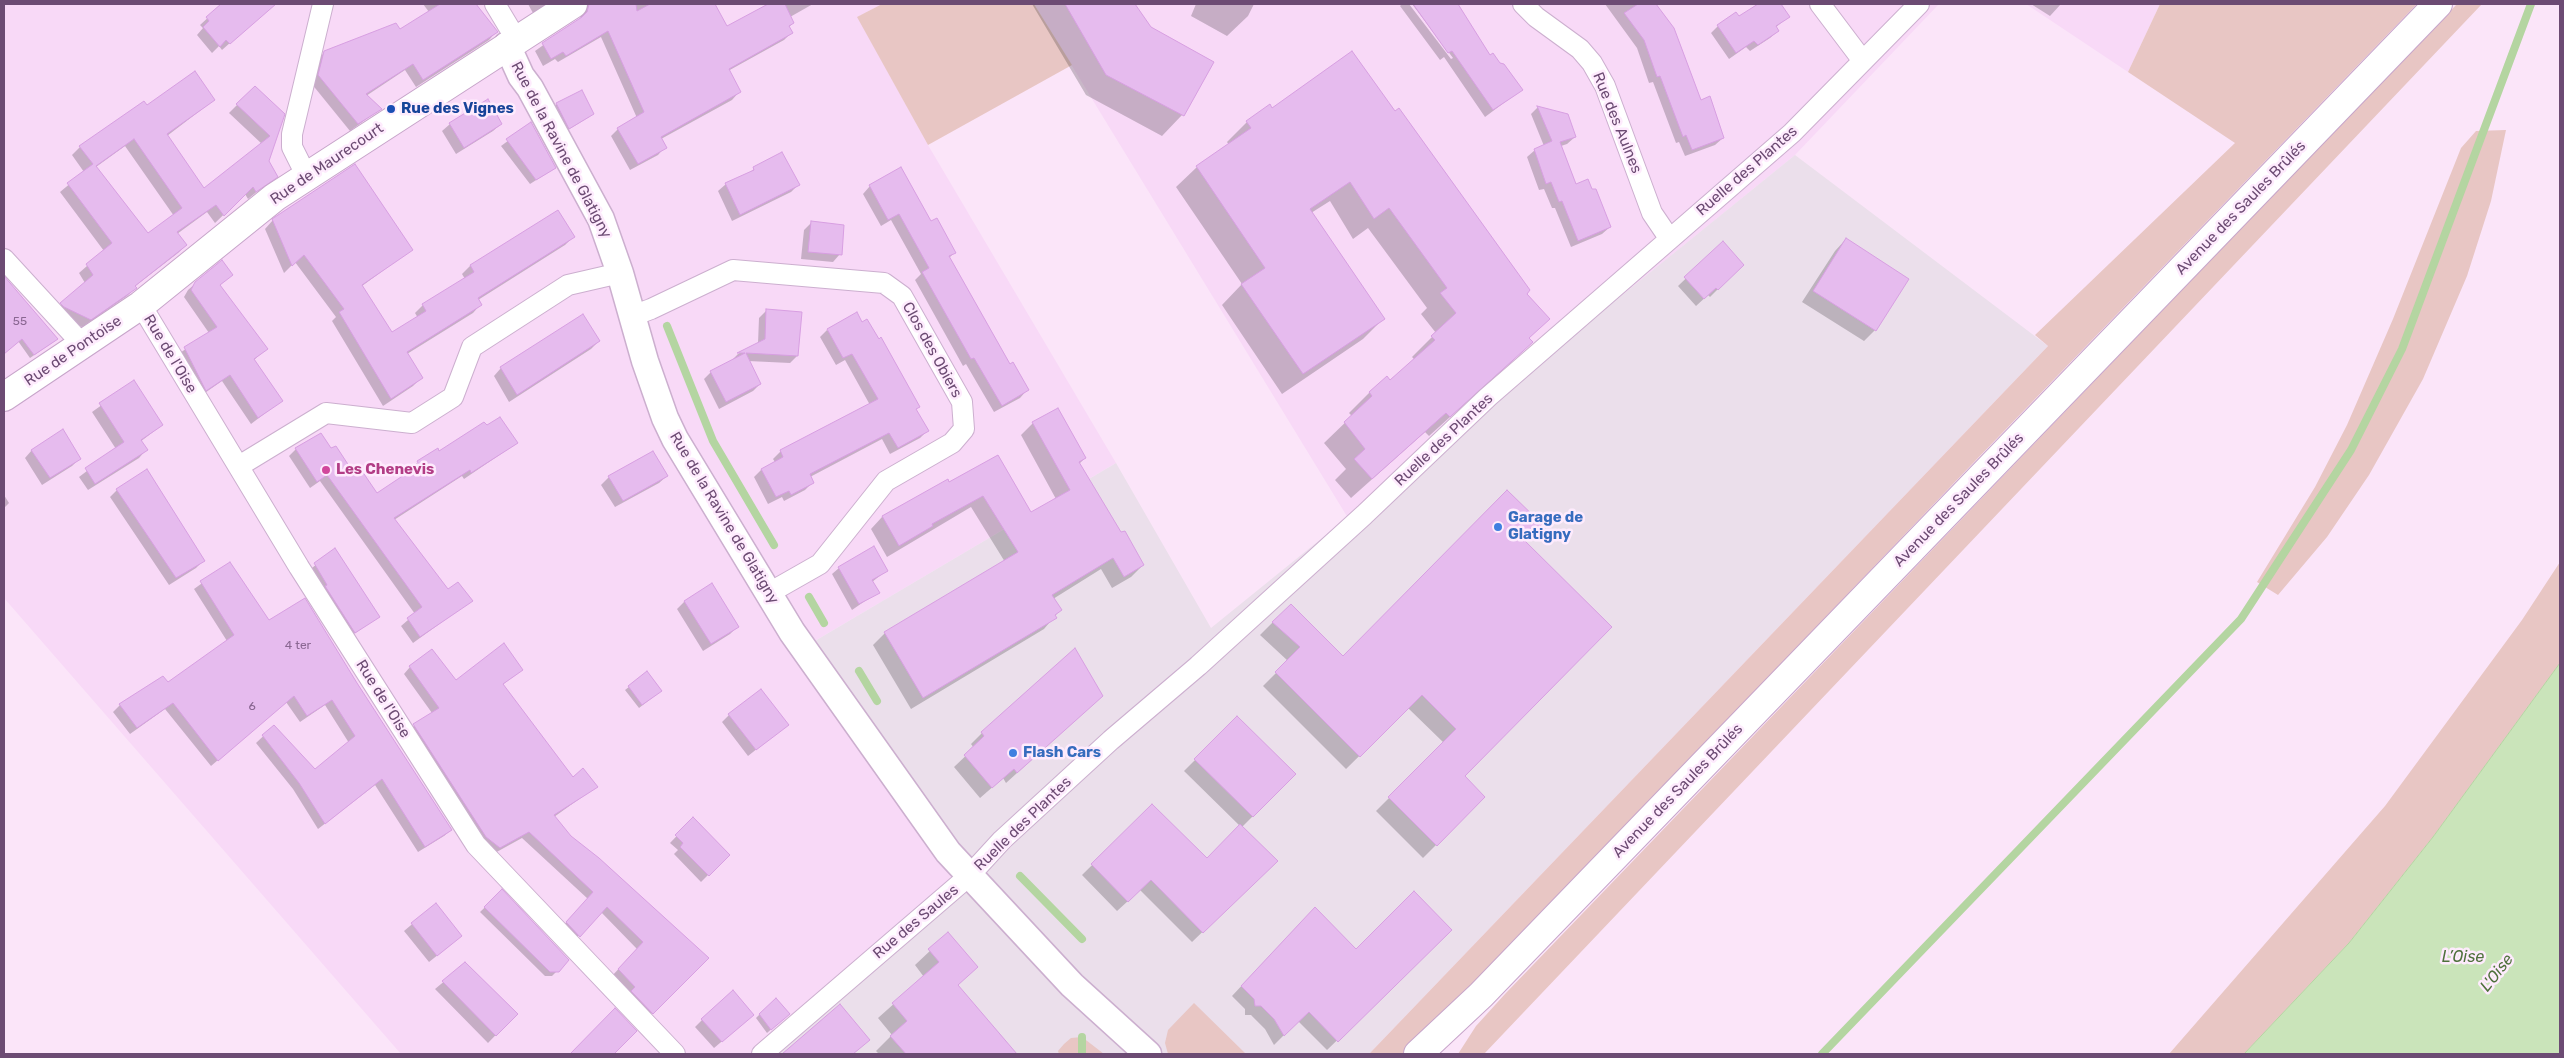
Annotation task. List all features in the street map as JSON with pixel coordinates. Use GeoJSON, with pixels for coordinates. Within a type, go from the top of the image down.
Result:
{"type":"FeatureCollection","features":[{"type":"Feature","properties":{"kind":"main road","name":"Rue de Maurecourt"},"geometry":{"type":"LineString","coordinates":[[141,305],[231,231],[276,197],[573,4]]}},
{"type":"Feature","properties":{"kind":"main road","name":"Avenue des Saules Brûlés"},"geometry":{"type":"LineString","coordinates":[[1418,1054],[1481,996],[2438,4]]}},
{"type":"Feature","properties":{"kind":"main road","name":"Rue de Pontoise"},"geometry":{"type":"LineString","coordinates":[[4,397],[141,305]]}},
{"type":"Feature","properties":{"kind":"main road","name":"Avenue des Saules Brûlés"},"geometry":{"type":"LineString","coordinates":[[1441,1054],[1481,996]]}},
{"type":"Feature","properties":{"kind":"street"},"geometry":{"type":"LineString","coordinates":[[307,177],[292,147],[292,134],[323,4]]}},
{"type":"Feature","properties":{"kind":"street"},"geometry":{"type":"LineString","coordinates":[[496,4],[512,42]]}},
{"type":"Feature","properties":{"kind":"street","name":"Rue des Aulnes"},"geometry":{"type":"LineString","coordinates":[[1523,4],[1536,17],[1580,49],[1592,63],[1605,86],[1652,213],[1669,238]]}},
{"type":"Feature","properties":{"kind":"street"},"geometry":{"type":"LineString","coordinates":[[1820,4],[1864,61]]}},
{"type":"Feature","properties":{"kind":"street","name":"Ruelle des Plantes"},"geometry":{"type":"LineString","coordinates":[[969,876],[1002,840],[1111,740],[1205,659],[1364,515],[1488,398],[1669,238],[1792,133],[1919,4]]}},
{"type":"Feature","properties":{"kind":"street","name":"Rue de la Ravine de Glatigny"},"geometry":{"type":"LineString","coordinates":[[512,42],[520,76],[530,88],[600,219],[620,273],[665,418],[675,440],[803,648],[948,852],[969,876]]}},
{"type":"Feature","properties":{"kind":"street"},"geometry":{"type":"LineString","coordinates":[[4,259],[83,345]]}},
{"type":"Feature","properties":{"kind":"street","name":"Clos des Obiers"},"geometry":{"type":"LineString","coordinates":[[632,316],[651,309],[733,270],[884,283],[902,296],[962,402],[964,429],[952,444],[886,481],[820,564],[770,593]]}},
{"type":"Feature","properties":{"kind":"street"},"geometry":{"type":"LineString","coordinates":[[238,466],[326,413],[412,423],[453,398],[472,347],[568,285],[620,273]]}},
{"type":"Feature","properties":{"kind":"street","name":"Rue de l'Oise"},"geometry":{"type":"LineString","coordinates":[[141,305],[299,567],[476,845],[675,1054]]}},
{"type":"Feature","properties":{"kind":"street","name":"Rue des Saules"},"geometry":{"type":"LineString","coordinates":[[762,1054],[969,876],[1072,985],[1148,1054]]}},
{"type":"Feature","properties":{"kind":"shaded area"},"geometry":{"type":"Polygon","coordinates":[[[4,4],[882,4],[858,17],[928,145],[1116,463],[803,648],[969,876],[753,1054],[401,1054],[4,598],[4,4]]]}},
{"type":"Feature","properties":{"kind":"shaded area"},"geometry":{"type":"Polygon","coordinates":[[[882,4],[1034,4],[1072,65],[928,145],[857,17],[882,4]]]}},
{"type":"Feature","properties":{"kind":"shaded area"},"geometry":{"type":"Polygon","coordinates":[[[1034,4],[1939,4],[1795,155],[1348,518],[1034,4]]]}},
{"type":"Feature","properties":{"kind":"shaded area"},"geometry":{"type":"Polygon","coordinates":[[[2026,4],[2160,4],[2128,72],[2026,4]]]}},
{"type":"Feature","properties":{"kind":"shaded area"},"geometry":{"type":"Polygon","coordinates":[[[2160,4],[2417,4],[1977,459],[1407,1054],[1369,1054],[2048,346],[2035,335],[2235,143],[2128,72],[2160,4]]]}},
{"type":"Feature","properties":{"kind":"shaded area"},"geometry":{"type":"Polygon","coordinates":[[[2457,4],[2482,4],[1484,1054],[1458,1054],[1476,1026],[1505,994],[2457,4]]]}},
{"type":"Feature","properties":{"kind":"shaded area"},"geometry":{"type":"Polygon","coordinates":[[[2506,130],[2491,201],[2467,276],[2423,379],[2369,475],[2327,537],[2278,595],[2257,582],[2315,487],[2347,425],[2393,319],[2461,148],[2476,131],[2506,130]]]}},
{"type":"Feature","properties":{"kind":"shaded area"},"geometry":{"type":"Polygon","coordinates":[[[1795,155],[2048,346],[1369,1054],[753,1054],[969,876],[803,648],[1116,463],[1211,628],[1795,155]]]}},
{"type":"Feature","properties":{"kind":"shaded area"},"geometry":{"type":"Polygon","coordinates":[[[2560,562],[2560,663],[2433,837],[2349,943],[2244,1054],[2169,1054],[2385,806],[2522,620],[2560,562]]]}},
{"type":"Feature","properties":{"kind":"shaded area"},"geometry":{"type":"Polygon","coordinates":[[[1194,1003],[1246,1054],[1168,1054],[1165,1043],[1168,1030],[1194,1003]]]}},
{"type":"Feature","properties":{"kind":"shaded area"},"geometry":{"type":"Polygon","coordinates":[[[1082,1037],[1104,1054],[1059,1054],[1058,1051],[1071,1038],[1082,1037]]]}},
{"type":"Feature","properties":{"kind":"water","name":"L’Oise"},"geometry":{"type":"Polygon","coordinates":[[[2560,663],[2560,1054],[2244,1054],[2349,943],[2433,837],[2560,663]]]}},
{"type":"Feature","properties":{"kind":"building"},"geometry":{"type":"Polygon","coordinates":[[[221,4],[276,4],[230,44],[226,40],[220,47],[203,27],[209,21],[206,17],[221,4]]]}},
{"type":"Feature","properties":{"kind":"building"},"geometry":{"type":"Polygon","coordinates":[[[440,4],[476,4],[498,32],[423,80],[413,64],[366,94],[382,109],[358,124],[318,75],[324,51],[396,23],[400,29],[440,4]]]}},
{"type":"Feature","properties":{"kind":"building"},"geometry":{"type":"Polygon","coordinates":[[[589,4],[636,4],[637,11],[650,4],[715,4],[727,26],[768,4],[785,4],[794,23],[789,26],[793,33],[729,69],[741,92],[661,137],[667,148],[638,164],[617,128],[644,112],[608,31],[566,56],[563,52],[551,59],[542,43],[582,17],[587,12],[589,4]]]}},
{"type":"Feature","properties":{"kind":"building"},"geometry":{"type":"Polygon","coordinates":[[[1065,4],[1135,4],[1151,27],[1214,62],[1184,116],[1106,75],[1065,4]]]}},
{"type":"Feature","properties":{"kind":"building"},"geometry":{"type":"Polygon","coordinates":[[[1413,4],[1458,4],[1490,55],[1493,53],[1500,63],[1504,64],[1523,90],[1493,110],[1452,51],[1448,53],[1413,4]]]}},
{"type":"Feature","properties":{"kind":"building"},"geometry":{"type":"Polygon","coordinates":[[[1638,4],[1656,4],[1674,28],[1701,100],[1710,96],[1724,138],[1692,150],[1686,135],[1683,137],[1660,76],[1657,77],[1644,40],[1624,13],[1638,4]]]}},
{"type":"Feature","properties":{"kind":"building"},"geometry":{"type":"Polygon","coordinates":[[[1758,4],[1781,4],[1790,17],[1776,26],[1779,31],[1758,45],[1754,41],[1736,53],[1717,25],[1736,12],[1739,16],[1758,4]]]}},
{"type":"Feature","properties":{"kind":"building"},"geometry":{"type":"Polygon","coordinates":[[[1352,51],[1395,111],[1399,108],[1530,290],[1527,294],[1550,319],[1529,338],[1533,342],[1450,417],[1446,413],[1372,479],[1354,459],[1365,449],[1344,422],[1372,396],[1369,392],[1387,376],[1390,380],[1435,340],[1431,336],[1456,313],[1440,293],[1447,288],[1389,208],[1374,219],[1350,182],[1310,209],[1385,319],[1303,374],[1241,284],[1265,268],[1196,166],[1251,128],[1246,121],[1270,104],[1272,108],[1352,51]]]}},
{"type":"Feature","properties":{"kind":"building"},"geometry":{"type":"Polygon","coordinates":[[[195,71],[215,100],[167,134],[204,188],[270,136],[236,104],[255,86],[285,114],[269,161],[278,177],[256,192],[253,187],[224,216],[216,205],[177,232],[187,245],[135,286],[137,288],[91,320],[64,307],[60,303],[93,275],[86,264],[112,243],[67,183],[93,164],[79,146],[144,101],[147,105],[195,71]],[[134,139],[96,166],[148,233],[182,208],[134,139]]]}},
{"type":"Feature","properties":{"kind":"building"},"geometry":{"type":"Polygon","coordinates":[[[582,90],[594,114],[569,129],[556,103],[582,90]]]}},
{"type":"Feature","properties":{"kind":"building"},"geometry":{"type":"Polygon","coordinates":[[[488,99],[502,124],[464,148],[449,123],[488,99]]]}},
{"type":"Feature","properties":{"kind":"building"},"geometry":{"type":"Polygon","coordinates":[[[1537,106],[1568,114],[1576,137],[1560,142],[1576,184],[1588,179],[1592,189],[1596,189],[1611,227],[1578,241],[1562,201],[1559,202],[1551,182],[1546,184],[1534,149],[1552,141],[1537,106]]]}},
{"type":"Feature","properties":{"kind":"building"},"geometry":{"type":"Polygon","coordinates":[[[531,122],[556,168],[536,180],[506,139],[531,122]]]}},
{"type":"Feature","properties":{"kind":"building"},"geometry":{"type":"Polygon","coordinates":[[[782,152],[800,185],[740,215],[725,183],[754,170],[753,167],[782,152]]]}},
{"type":"Feature","properties":{"kind":"building"},"geometry":{"type":"Polygon","coordinates":[[[355,164],[413,250],[362,285],[392,332],[426,311],[422,304],[474,272],[470,265],[558,210],[575,237],[478,298],[482,305],[407,352],[423,378],[391,399],[339,312],[344,309],[304,255],[292,266],[272,219],[355,164]]]}},
{"type":"Feature","properties":{"kind":"building"},"geometry":{"type":"Polygon","coordinates":[[[901,167],[931,221],[937,218],[956,253],[949,256],[1010,364],[1013,362],[1029,390],[1002,406],[974,358],[971,359],[922,272],[929,268],[899,214],[888,220],[869,185],[901,167]]]}},
{"type":"Feature","properties":{"kind":"building"},"geometry":{"type":"Polygon","coordinates":[[[811,221],[844,225],[842,255],[808,252],[811,221]]]}},
{"type":"Feature","properties":{"kind":"building"},"geometry":{"type":"Polygon","coordinates":[[[1846,238],[1909,279],[1876,331],[1813,291],[1846,238]]]}},
{"type":"Feature","properties":{"kind":"building"},"geometry":{"type":"Polygon","coordinates":[[[1723,241],[1744,265],[1718,290],[1716,288],[1704,299],[1684,277],[1723,241]]]}},
{"type":"Feature","properties":{"kind":"building"},"geometry":{"type":"Polygon","coordinates":[[[222,260],[233,275],[220,285],[268,349],[254,359],[283,401],[258,418],[230,375],[206,391],[184,347],[217,327],[191,290],[195,282],[222,260]]]}},
{"type":"Feature","properties":{"kind":"building"},"geometry":{"type":"Polygon","coordinates":[[[4,276],[58,339],[34,355],[22,339],[4,354],[4,276]]]}},
{"type":"Feature","properties":{"kind":"building"},"geometry":{"type":"Polygon","coordinates":[[[766,309],[802,312],[798,356],[746,353],[761,384],[726,402],[710,371],[745,353],[737,353],[765,339],[766,309]]]}},
{"type":"Feature","properties":{"kind":"building"},"geometry":{"type":"Polygon","coordinates":[[[857,312],[862,322],[867,319],[879,339],[881,337],[920,407],[916,409],[929,431],[898,448],[889,433],[810,474],[814,483],[791,495],[789,491],[776,497],[761,469],[783,457],[780,450],[878,399],[852,354],[843,358],[827,329],[857,312]]]}},
{"type":"Feature","properties":{"kind":"building"},"geometry":{"type":"Polygon","coordinates":[[[583,314],[600,341],[517,395],[500,367],[583,314]]]}},
{"type":"Feature","properties":{"kind":"building"},"geometry":{"type":"Polygon","coordinates":[[[134,380],[163,425],[141,440],[148,450],[95,484],[85,468],[124,442],[99,403],[134,380]]]}},
{"type":"Feature","properties":{"kind":"building"},"geometry":{"type":"Polygon","coordinates":[[[1058,408],[1086,458],[1079,462],[1121,532],[1125,531],[1144,565],[1124,577],[1113,558],[1052,595],[1062,610],[1055,615],[1057,618],[923,698],[884,632],[1018,552],[983,496],[932,524],[933,526],[899,546],[882,516],[948,479],[949,482],[998,455],[1031,512],[1070,490],[1032,422],[1058,408]]]}},
{"type":"Feature","properties":{"kind":"building"},"geometry":{"type":"Polygon","coordinates":[[[500,417],[518,443],[471,473],[470,470],[394,518],[448,589],[458,582],[473,601],[420,637],[407,618],[422,607],[327,475],[317,482],[295,448],[321,433],[331,448],[336,446],[355,475],[362,471],[377,493],[419,465],[417,461],[438,448],[439,451],[484,422],[487,425],[500,417]]]}},
{"type":"Feature","properties":{"kind":"building"},"geometry":{"type":"Polygon","coordinates":[[[63,429],[81,459],[50,478],[31,450],[63,429]]]}},
{"type":"Feature","properties":{"kind":"building"},"geometry":{"type":"Polygon","coordinates":[[[653,451],[668,476],[623,501],[608,476],[653,451]]]}},
{"type":"Feature","properties":{"kind":"building"},"geometry":{"type":"Polygon","coordinates":[[[147,469],[205,561],[176,578],[116,489],[147,469]]]}},
{"type":"Feature","properties":{"kind":"building"},"geometry":{"type":"Polygon","coordinates":[[[1507,490],[1542,524],[1525,541],[1612,627],[1465,776],[1485,797],[1437,846],[1388,797],[1456,729],[1422,695],[1360,757],[1275,672],[1300,647],[1272,622],[1291,604],[1343,656],[1507,490]]]}},
{"type":"Feature","properties":{"kind":"building"},"geometry":{"type":"Polygon","coordinates":[[[874,546],[888,571],[872,580],[880,593],[859,604],[838,567],[874,546]]]}},
{"type":"Feature","properties":{"kind":"building"},"geometry":{"type":"Polygon","coordinates":[[[335,548],[380,617],[355,633],[325,586],[327,585],[314,563],[335,548]]]}},
{"type":"Feature","properties":{"kind":"building"},"geometry":{"type":"Polygon","coordinates":[[[230,562],[269,620],[305,598],[357,683],[452,830],[425,847],[382,779],[325,824],[299,783],[262,735],[274,725],[315,769],[355,736],[332,700],[307,716],[294,696],[218,761],[173,703],[137,728],[119,704],[163,676],[168,682],[234,635],[200,581],[230,562]]]}},
{"type":"Feature","properties":{"kind":"building"},"geometry":{"type":"Polygon","coordinates":[[[712,583],[739,627],[711,644],[684,601],[712,583]]]}},
{"type":"Feature","properties":{"kind":"building"},"geometry":{"type":"Polygon","coordinates":[[[504,643],[523,670],[503,684],[573,777],[583,768],[598,787],[554,815],[571,836],[599,858],[709,958],[653,1014],[631,991],[635,987],[618,969],[643,942],[607,907],[580,937],[566,922],[593,892],[529,832],[500,848],[486,837],[413,724],[439,708],[409,666],[432,649],[456,680],[504,643]]]}},
{"type":"Feature","properties":{"kind":"building"},"geometry":{"type":"Polygon","coordinates":[[[1075,648],[1103,696],[1017,773],[1014,769],[992,788],[964,755],[984,736],[981,732],[1075,648]]]}},
{"type":"Feature","properties":{"kind":"building"},"geometry":{"type":"Polygon","coordinates":[[[647,671],[662,691],[642,705],[628,686],[647,671]]]}},
{"type":"Feature","properties":{"kind":"building"},"geometry":{"type":"Polygon","coordinates":[[[761,689],[789,725],[756,750],[728,714],[761,689]]]}},
{"type":"Feature","properties":{"kind":"building"},"geometry":{"type":"Polygon","coordinates":[[[1237,716],[1296,774],[1253,817],[1194,759],[1237,716]]]}},
{"type":"Feature","properties":{"kind":"building"},"geometry":{"type":"Polygon","coordinates":[[[1152,804],[1207,858],[1240,824],[1278,861],[1203,933],[1151,880],[1128,902],[1091,864],[1152,804]]]}},
{"type":"Feature","properties":{"kind":"building"},"geometry":{"type":"Polygon","coordinates":[[[693,817],[730,855],[709,876],[680,847],[683,843],[675,835],[693,817]]]}},
{"type":"Feature","properties":{"kind":"building"},"geometry":{"type":"Polygon","coordinates":[[[502,889],[569,960],[559,972],[550,972],[484,907],[502,889]]]}},
{"type":"Feature","properties":{"kind":"building"},"geometry":{"type":"Polygon","coordinates":[[[1414,891],[1452,930],[1338,1042],[1309,1012],[1284,1036],[1274,1019],[1261,1006],[1255,1006],[1254,999],[1241,986],[1315,907],[1356,949],[1414,891]]]}},
{"type":"Feature","properties":{"kind":"building"},"geometry":{"type":"Polygon","coordinates":[[[436,903],[462,936],[437,956],[411,923],[436,903]]]}},
{"type":"Feature","properties":{"kind":"building"},"geometry":{"type":"Polygon","coordinates":[[[948,932],[978,967],[958,985],[1017,1054],[906,1054],[890,1036],[907,1021],[892,1003],[939,962],[928,949],[948,932]]]}},
{"type":"Feature","properties":{"kind":"building"},"geometry":{"type":"Polygon","coordinates":[[[465,962],[518,1014],[496,1036],[442,981],[465,962]]]}},
{"type":"Feature","properties":{"kind":"building"},"geometry":{"type":"Polygon","coordinates":[[[733,990],[754,1015],[722,1042],[701,1019],[733,990]]]}},
{"type":"Feature","properties":{"kind":"building"},"geometry":{"type":"Polygon","coordinates":[[[776,998],[790,1014],[771,1030],[759,1014],[776,998]]]}},
{"type":"Feature","properties":{"kind":"building"},"geometry":{"type":"Polygon","coordinates":[[[840,1004],[870,1040],[853,1054],[782,1054],[840,1004]]]}},
{"type":"Feature","properties":{"kind":"building"},"geometry":{"type":"Polygon","coordinates":[[[615,1008],[637,1031],[614,1054],[570,1054],[615,1008]]]}},
{"type":"Feature","properties":{"kind":"waterway"},"geometry":{"type":"LineString","coordinates":[[1822,1054],[2241,619],[2351,450],[2402,349],[2531,4]]}},
{"type":"Feature","properties":{"kind":"waterway"},"geometry":{"type":"LineString","coordinates":[[667,326],[713,441],[774,545]]}},
{"type":"Feature","properties":{"kind":"waterway"},"geometry":{"type":"LineString","coordinates":[[809,597],[824,623]]}},
{"type":"Feature","properties":{"kind":"waterway"},"geometry":{"type":"LineString","coordinates":[[859,671],[877,701]]}},
{"type":"Feature","properties":{"kind":"waterway"},"geometry":{"type":"LineString","coordinates":[[1020,876],[1082,939]]}},
{"type":"Feature","properties":{"kind":"waterway"},"geometry":{"type":"LineString","coordinates":[[1082,1037],[1082,1054]]}},
{"type":"Feature","properties":{"kind":"place","name":"Rue des Vignes"},"geometry":{"type":"Point","coordinates":[391,109]}},
{"type":"Feature","properties":{"kind":"place","name":"Les Chenevis"},"geometry":{"type":"Point","coordinates":[326,470]}},
{"type":"Feature","properties":{"kind":"place","name":"Garage de Glatigny"},"geometry":{"type":"Point","coordinates":[1498,527]}},
{"type":"Feature","properties":{"kind":"place","name":"Flash Cars"},"geometry":{"type":"Point","coordinates":[1013,753]}},
{"type":"Feature","properties":{"kind":"water label","name":"L'Oise"},"geometry":{"type":"Point","coordinates":[2497,973]}}]}
